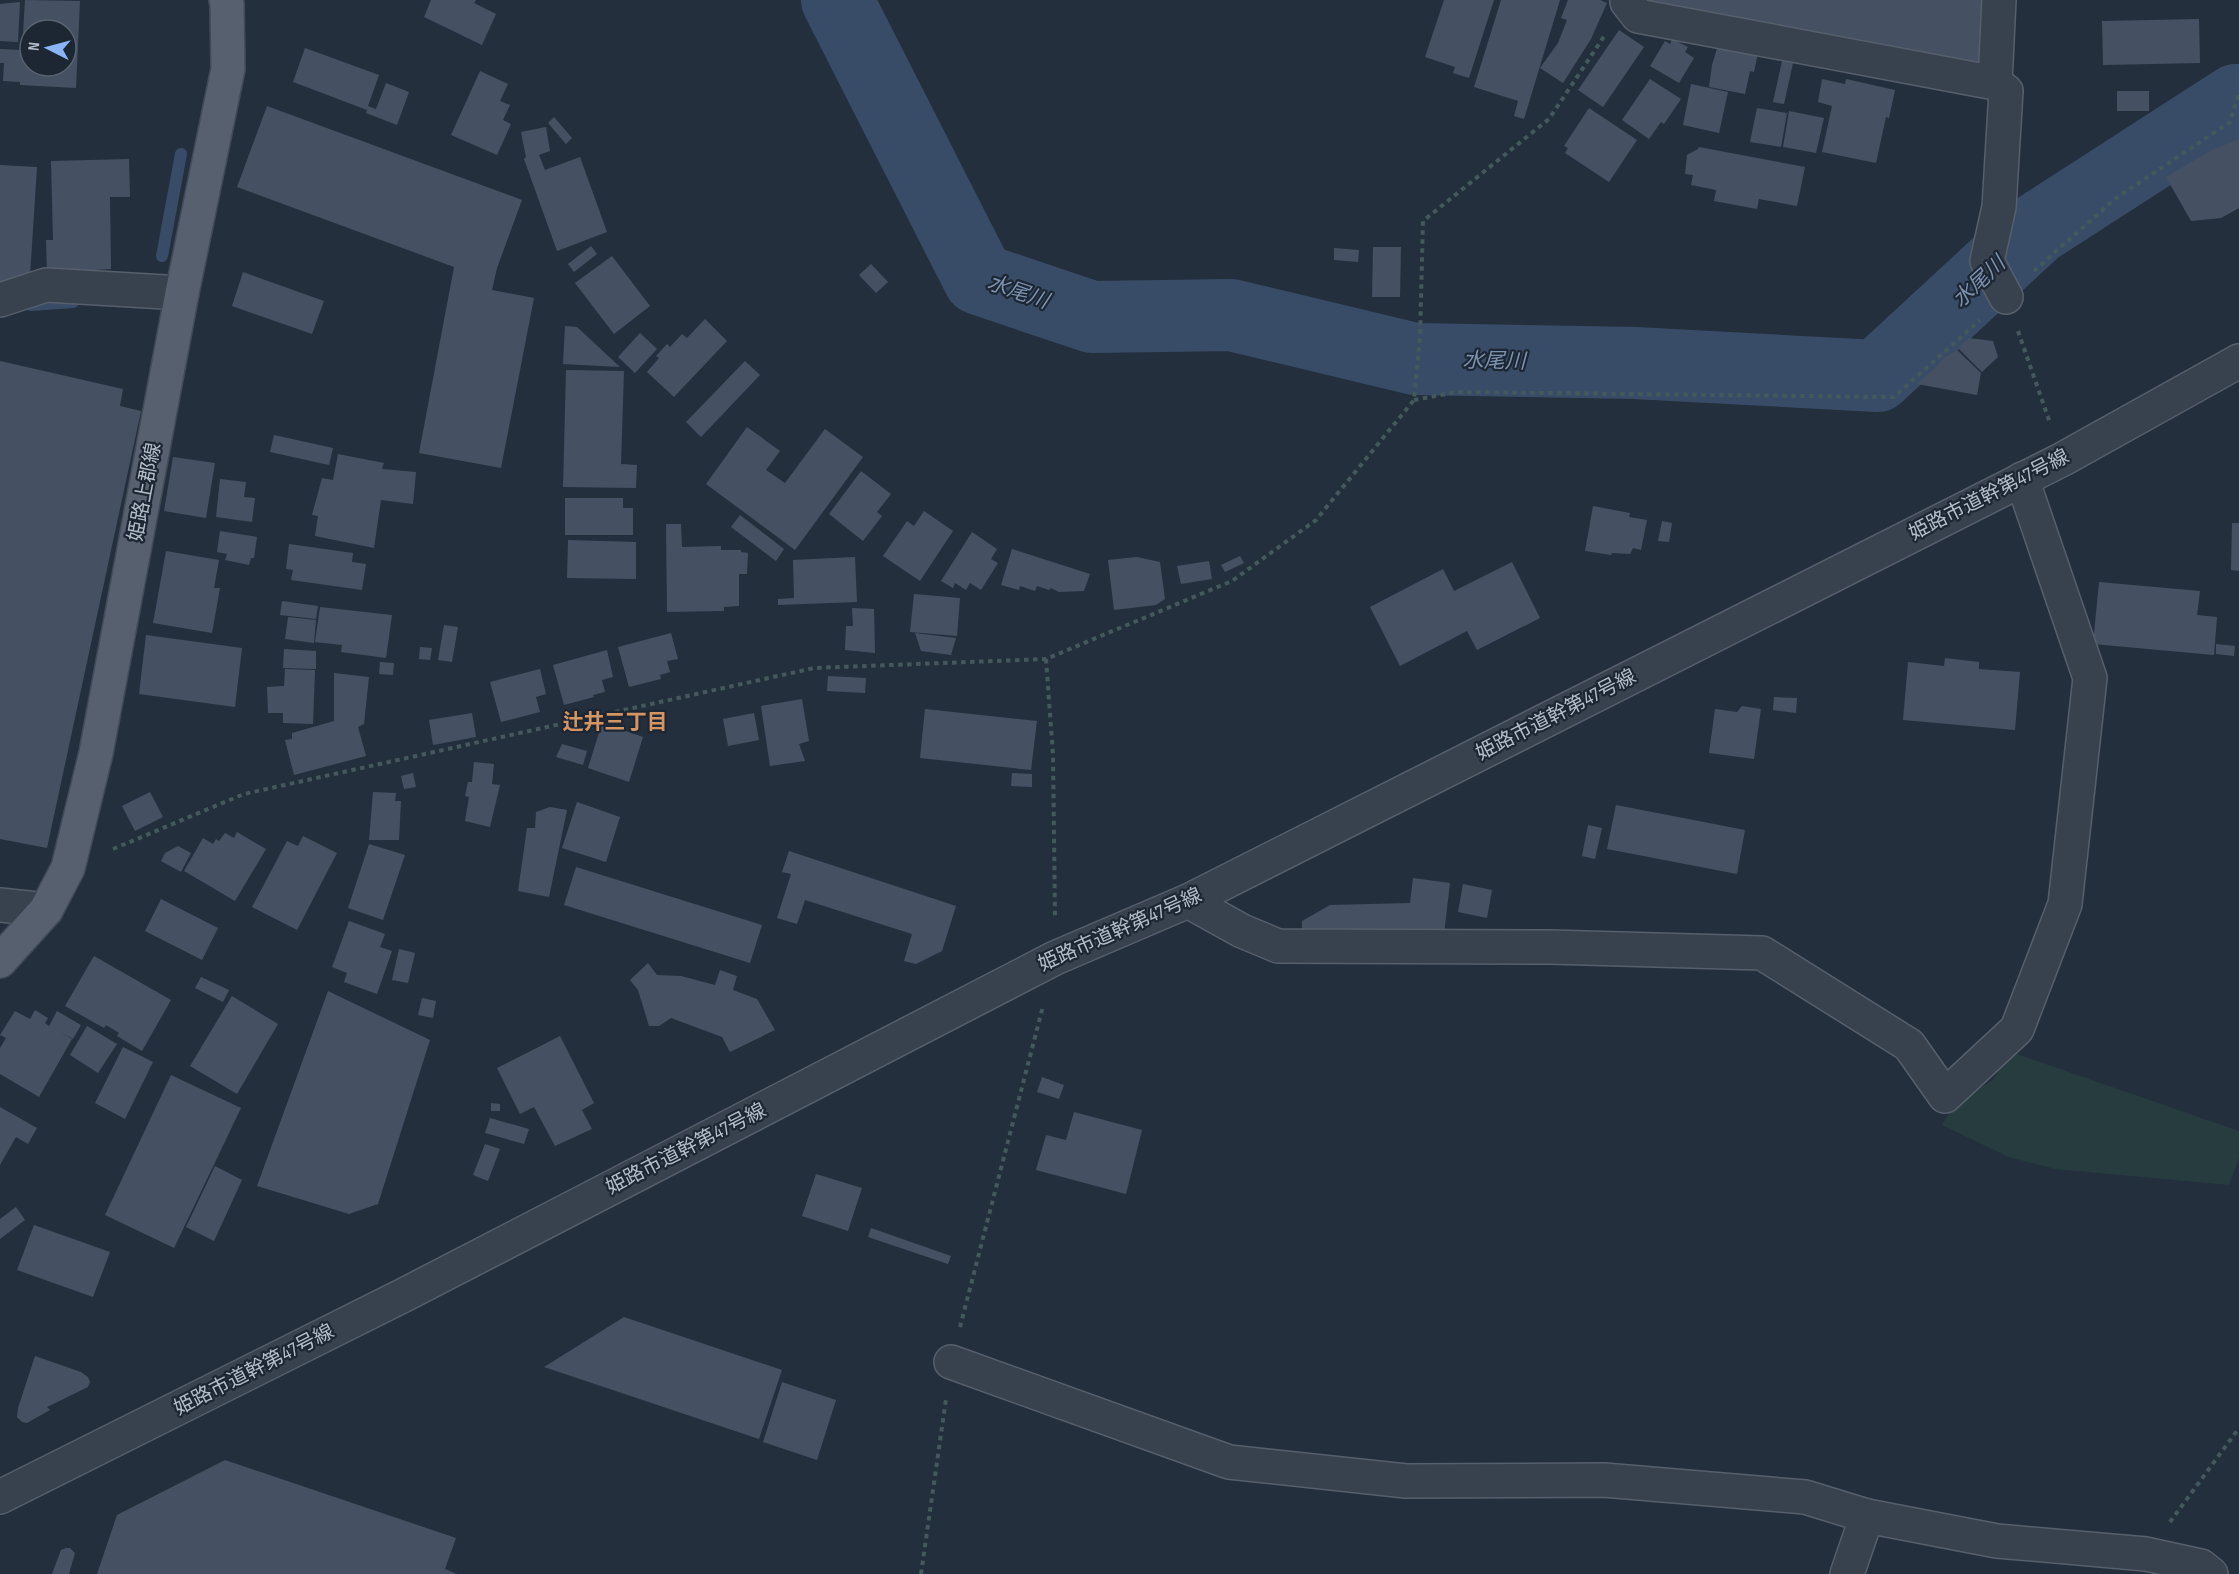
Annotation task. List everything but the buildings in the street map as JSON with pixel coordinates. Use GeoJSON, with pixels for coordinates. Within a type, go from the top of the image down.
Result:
{"type":"FeatureCollection","features":[{"type":"Feature","properties":{"kind":"main road","name":"姫路上郡線"},"geometry":{"type":"LineString","coordinates":[[0,961],[46,910],[68,868],[96,753],[182,293],[228,69],[231,1]]}},
{"type":"Feature","properties":{"kind":"street"},"geometry":{"type":"LineString","coordinates":[[1995,83],[1999,0]]}},
{"type":"Feature","properties":{"kind":"street"},"geometry":{"type":"LineString","coordinates":[[1627,1],[1638,16],[1995,83],[2006,91],[2000,207],[1987,261],[2005,295]]}},
{"type":"Feature","properties":{"kind":"street"},"geometry":{"type":"LineString","coordinates":[[0,300],[46,285],[182,293]]}},
{"type":"Feature","properties":{"kind":"street","name":"姫路市道幹第47号線"},"geometry":{"type":"LineString","coordinates":[[0,1497],[406,1294],[1055,958],[1188,901],[2063,459],[2239,361]]}},
{"type":"Feature","properties":{"kind":"street"},"geometry":{"type":"LineString","coordinates":[[1188,901],[1242,931],[1278,946],[1550,948],[1762,953],[1909,1045],[1945,1096],[2018,1029],[2065,904],[2090,678],[2022,479]]}},
{"type":"Feature","properties":{"kind":"street"},"geometry":{"type":"LineString","coordinates":[[0,905],[46,910]]}},
{"type":"Feature","properties":{"kind":"street"},"geometry":{"type":"LineString","coordinates":[[951,1362],[1229,1462],[1406,1481],[1604,1480],[1804,1497],[1867,1516],[1997,1542],[2146,1554],[2201,1566],[2211,1574]]}},
{"type":"Feature","properties":{"kind":"street"},"geometry":{"type":"LineString","coordinates":[[1847,1574],[1867,1516]]}},
{"type":"Feature","properties":{"kind":"path"},"geometry":{"type":"LineString","coordinates":[[68,868],[244,794],[814,668],[1046,659],[1233,581],[1316,520],[1414,400],[1420,338],[1422,221],[1549,119],[1627,1]]}},
{"type":"Feature","properties":{"kind":"path"},"geometry":{"type":"LineString","coordinates":[[1414,400],[1457,392],[1894,397],[2005,295],[2115,199],[2230,122],[2239,92]]}},
{"type":"Feature","properties":{"kind":"path"},"geometry":{"type":"LineString","coordinates":[[2005,295],[2063,459]]}},
{"type":"Feature","properties":{"kind":"path"},"geometry":{"type":"LineString","coordinates":[[921,1574],[951,1362],[1055,958],[1053,755],[1046,659]]}},
{"type":"Feature","properties":{"kind":"path"},"geometry":{"type":"LineString","coordinates":[[2146,1554],[2239,1428]]}},
{"type":"Feature","properties":{"kind":"green space"},"geometry":{"type":"Polygon","coordinates":[[[2011,1052],[2239,1131],[2239,1158],[2229,1185],[2055,1169],[2009,1157],[1942,1125],[1955,1103],[1993,1080],[2011,1052]]]}},
{"type":"Feature","properties":{"kind":"waterway","name":"水尾川"},"geometry":{"type":"LineString","coordinates":[[837,0],[979,279],[1092,317],[1231,315],[1415,359],[1635,363],[1877,376],[2036,229],[2239,100]]}},
{"type":"Feature","properties":{"kind":"waterway"},"geometry":{"type":"LineString","coordinates":[[162,256],[181,154]]}},
{"type":"Feature","properties":{"kind":"waterway"},"geometry":{"type":"LineString","coordinates":[[31,305],[73,302]]}},
{"type":"Feature","properties":{"kind":"district","name":"辻井三丁目"},"geometry":{"type":"Point","coordinates":[615,722]}}]}
